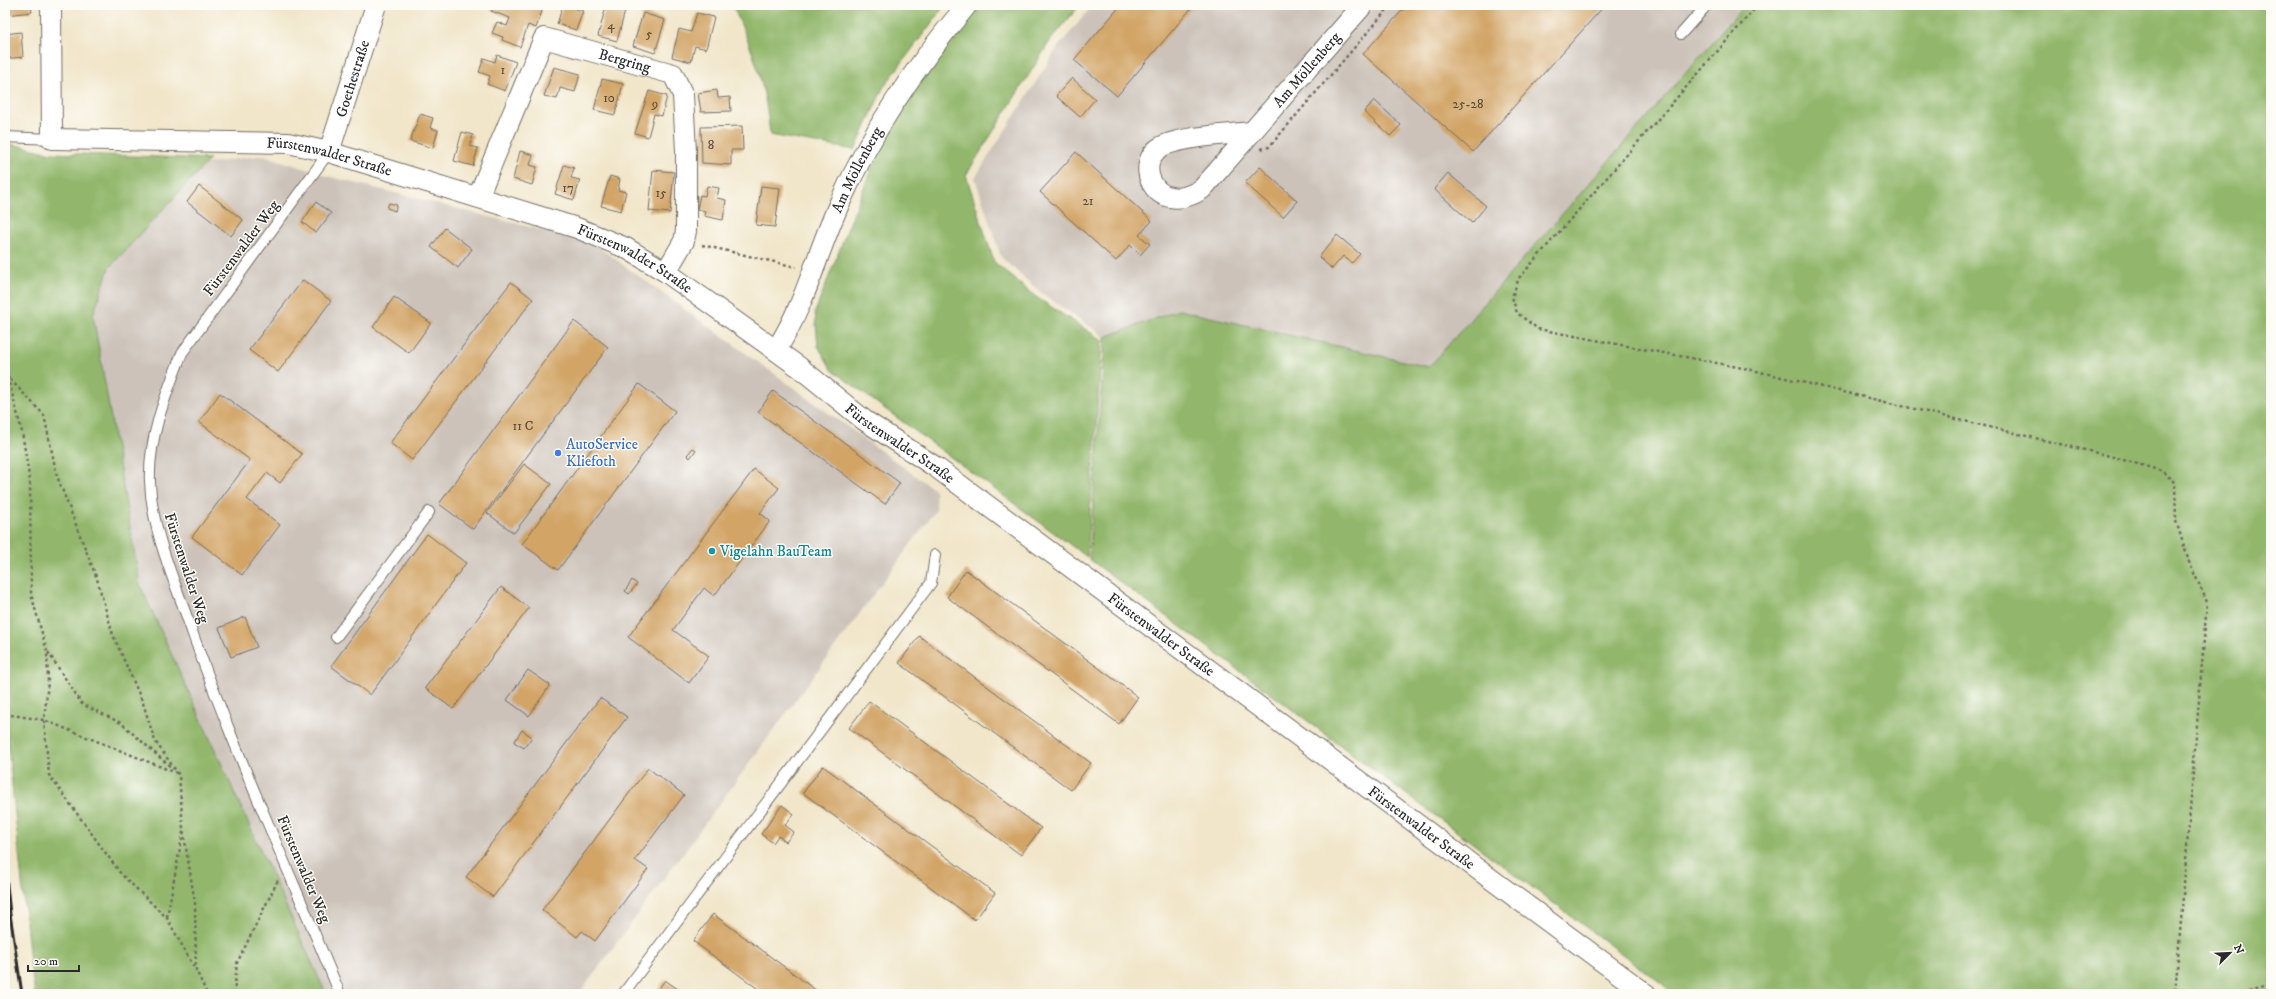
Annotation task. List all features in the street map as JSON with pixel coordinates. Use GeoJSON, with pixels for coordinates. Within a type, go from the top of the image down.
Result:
{"type":"FeatureCollection","features":[{"type":"Feature","properties":{"kind":"street"},"geometry":{"type":"LineString","coordinates":[[51,5],[52,139]]}},
{"type":"Feature","properties":{"kind":"street","name":"Goethestraße"},"geometry":{"type":"LineString","coordinates":[[329,152],[376,5]]}},
{"type":"Feature","properties":{"kind":"street","name":"Am Möllenberg"},"geometry":{"type":"LineString","coordinates":[[776,350],[792,325],[840,202],[869,142],[900,93],[943,33],[967,5]]}},
{"type":"Feature","properties":{"kind":"street","name":"Am Möllenberg"},"geometry":{"type":"LineString","coordinates":[[1248,135],[1176,141],[1163,145],[1153,154],[1148,166],[1149,180],[1157,190],[1168,197],[1180,198],[1191,196],[1202,189],[1362,5]]}},
{"type":"Feature","properties":{"kind":"street","name":"Bergring"},"geometry":{"type":"LineString","coordinates":[[478,197],[544,38],[673,74],[683,95],[686,151],[686,231],[684,241],[666,272]]}},
{"type":"Feature","properties":{"kind":"street","name":"Fürstenwalder Straße"},"geometry":{"type":"LineString","coordinates":[[52,139],[288,143],[329,152],[478,197],[577,228],[626,248],[666,272],[776,350],[852,411],[937,468],[1646,994]]}},
{"type":"Feature","properties":{"kind":"lane"},"geometry":{"type":"LineString","coordinates":[[1681,34],[1707,5]]}},
{"type":"Feature","properties":{"kind":"lane"},"geometry":{"type":"LineString","coordinates":[[5,137],[52,139]]}},
{"type":"Feature","properties":{"kind":"lane","name":"Fürstenwalder Weg"},"geometry":{"type":"LineString","coordinates":[[329,152],[182,353],[165,400],[152,445],[150,463],[151,499],[157,534],[203,665],[340,994]]}},
{"type":"Feature","properties":{"kind":"lane"},"geometry":{"type":"LineString","coordinates":[[336,637],[429,512]]}},
{"type":"Feature","properties":{"kind":"lane"},"geometry":{"type":"LineString","coordinates":[[623,994],[931,583],[935,554]]}},
{"type":"Feature","properties":{"kind":"path"},"geometry":{"type":"LineString","coordinates":[[1248,135],[1260,149],[1269,148],[1391,5]]}},
{"type":"Feature","properties":{"kind":"path"},"geometry":{"type":"LineString","coordinates":[[1758,5],[1519,278],[1512,297],[1518,312],[1538,329],[1748,369],[2094,453],[2162,471],[2175,483],[2176,521],[2189,562],[2207,602],[2175,994]]}},
{"type":"Feature","properties":{"kind":"path"},"geometry":{"type":"LineString","coordinates":[[684,241],[814,271]]}},
{"type":"Feature","properties":{"kind":"path"},"geometry":{"type":"LineString","coordinates":[[5,369],[22,432],[30,482],[31,594],[47,651],[48,682],[44,720],[49,775],[121,874],[167,918],[196,970],[207,994]]}},
{"type":"Feature","properties":{"kind":"path"},"geometry":{"type":"LineString","coordinates":[[8,377],[44,415],[57,476],[96,579],[113,635],[143,703],[155,741],[179,775],[184,829],[195,903],[196,970]]}},
{"type":"Feature","properties":{"kind":"path"},"geometry":{"type":"LineString","coordinates":[[47,651],[82,704],[121,723],[179,775]]}},
{"type":"Feature","properties":{"kind":"path"},"geometry":{"type":"LineString","coordinates":[[5,714],[44,720],[179,775]]}},
{"type":"Feature","properties":{"kind":"path"},"geometry":{"type":"LineString","coordinates":[[167,918],[184,829]]}},
{"type":"Feature","properties":{"kind":"path"},"geometry":{"type":"LineString","coordinates":[[234,994],[237,963],[286,864]]}},
{"type":"Feature","properties":{"kind":"path"},"geometry":{"type":"LineString","coordinates":[[2236,994],[2271,985]]}},
{"type":"Feature","properties":{"kind":"shaded area"},"geometry":{"type":"Polygon","coordinates":[[[1093,5],[1745,5],[1429,367],[1179,310],[1105,337],[1039,291],[1001,257],[975,178],[1058,47],[1093,5]]]}},
{"type":"Feature","properties":{"kind":"shaded area"},"geometry":{"type":"Polygon","coordinates":[[[263,155],[327,176],[593,243],[935,490],[936,510],[579,994],[326,994],[140,585],[93,315],[109,268],[205,164],[263,155]]]}},
{"type":"Feature","properties":{"kind":"green space"},"geometry":{"type":"Polygon","coordinates":[[[732,5],[945,5],[883,88],[855,150],[770,135],[762,84],[752,52],[732,5]]]}},
{"type":"Feature","properties":{"kind":"green space"},"geometry":{"type":"Polygon","coordinates":[[[973,5],[1080,5],[1050,41],[966,175],[994,262],[1036,297],[1102,340],[1087,557],[832,370],[818,346],[815,312],[876,157],[903,97],[973,5]]]}},
{"type":"Feature","properties":{"kind":"green space"},"geometry":{"type":"Polygon","coordinates":[[[1745,5],[2271,5],[2271,994],[1676,994],[1089,559],[1105,337],[1179,310],[1429,367],[1745,5]]]}},
{"type":"Feature","properties":{"kind":"green space"},"geometry":{"type":"Polygon","coordinates":[[[5,143],[52,153],[210,159],[109,268],[93,315],[140,585],[326,994],[35,994],[30,962],[5,715],[5,143]]]}},
{"type":"Feature","properties":{"kind":"building"},"geometry":{"type":"Polygon","coordinates":[[[5,5],[31,5],[32,12],[6,15],[5,5]]]}},
{"type":"Feature","properties":{"kind":"building"},"geometry":{"type":"Polygon","coordinates":[[[494,5],[526,5],[542,11],[536,28],[528,25],[520,47],[502,40],[503,37],[492,33],[497,22],[507,26],[510,18],[491,11],[494,5]]]}},
{"type":"Feature","properties":{"kind":"building"},"geometry":{"type":"Polygon","coordinates":[[[563,5],[583,11],[576,30],[557,24],[563,5]]]}},
{"type":"Feature","properties":{"kind":"building"},"geometry":{"type":"Polygon","coordinates":[[[619,5],[635,5],[633,10],[619,5]]]}},
{"type":"Feature","properties":{"kind":"building"},"geometry":{"type":"Polygon","coordinates":[[[1121,5],[1194,5],[1117,96],[1074,60],[1121,5]]]}},
{"type":"Feature","properties":{"kind":"building"},"geometry":{"type":"Polygon","coordinates":[[[1407,5],[1605,5],[1473,152],[1363,54],[1407,5]]]}},
{"type":"Feature","properties":{"kind":"building"},"geometry":{"type":"Polygon","coordinates":[[[606,6],[625,11],[617,41],[598,36],[606,6]]]}},
{"type":"Feature","properties":{"kind":"building"},"geometry":{"type":"Polygon","coordinates":[[[643,13],[665,20],[655,53],[633,46],[643,13]]]}},
{"type":"Feature","properties":{"kind":"building"},"geometry":{"type":"Polygon","coordinates":[[[697,13],[714,17],[706,49],[695,46],[691,62],[672,57],[679,29],[691,32],[697,13]]]}},
{"type":"Feature","properties":{"kind":"building"},"geometry":{"type":"Polygon","coordinates":[[[21,32],[23,57],[5,59],[5,34],[21,32]]]}},
{"type":"Feature","properties":{"kind":"building"},"geometry":{"type":"Polygon","coordinates":[[[497,55],[516,62],[505,91],[487,84],[490,76],[479,72],[484,58],[495,62],[497,55]]]}},
{"type":"Feature","properties":{"kind":"building"},"geometry":{"type":"Polygon","coordinates":[[[554,67],[580,74],[575,92],[560,88],[557,99],[544,96],[554,67]]]}},
{"type":"Feature","properties":{"kind":"building"},"geometry":{"type":"Polygon","coordinates":[[[1072,78],[1095,99],[1080,117],[1056,96],[1072,78]]]}},
{"type":"Feature","properties":{"kind":"building"},"geometry":{"type":"Polygon","coordinates":[[[602,79],[623,84],[615,115],[594,110],[602,79]]]}},
{"type":"Feature","properties":{"kind":"building"},"geometry":{"type":"Polygon","coordinates":[[[717,90],[718,98],[730,97],[731,111],[701,112],[698,93],[717,90]]]}},
{"type":"Feature","properties":{"kind":"building"},"geometry":{"type":"Polygon","coordinates":[[[649,91],[667,96],[662,116],[654,114],[648,137],[635,133],[649,91]]]}},
{"type":"Feature","properties":{"kind":"building"},"geometry":{"type":"Polygon","coordinates":[[[1374,100],[1401,125],[1390,136],[1364,112],[1374,100]]]}},
{"type":"Feature","properties":{"kind":"building"},"geometry":{"type":"Polygon","coordinates":[[[420,114],[433,118],[430,128],[438,130],[433,148],[410,141],[420,114]]]}},
{"type":"Feature","properties":{"kind":"building"},"geometry":{"type":"Polygon","coordinates":[[[742,126],[743,150],[731,150],[731,165],[702,163],[701,127],[742,126]]]}},
{"type":"Feature","properties":{"kind":"building"},"geometry":{"type":"Polygon","coordinates":[[[462,132],[473,135],[470,146],[478,148],[473,166],[454,161],[462,132]]]}},
{"type":"Feature","properties":{"kind":"building"},"geometry":{"type":"Polygon","coordinates":[[[520,151],[533,155],[530,165],[537,167],[532,185],[513,179],[520,151]]]}},
{"type":"Feature","properties":{"kind":"building"},"geometry":{"type":"Polygon","coordinates":[[[1076,152],[1152,221],[1139,235],[1150,244],[1140,255],[1130,245],[1116,261],[1040,192],[1076,152]]]}},
{"type":"Feature","properties":{"kind":"building"},"geometry":{"type":"Polygon","coordinates":[[[564,165],[574,168],[571,178],[580,180],[574,200],[555,194],[564,165]]]}},
{"type":"Feature","properties":{"kind":"building"},"geometry":{"type":"Polygon","coordinates":[[[1260,167],[1297,201],[1283,217],[1245,183],[1260,167]]]}},
{"type":"Feature","properties":{"kind":"building"},"geometry":{"type":"Polygon","coordinates":[[[653,170],[674,172],[670,213],[649,211],[653,170]]]}},
{"type":"Feature","properties":{"kind":"building"},"geometry":{"type":"Polygon","coordinates":[[[1448,173],[1486,206],[1472,223],[1434,189],[1448,173]]]}},
{"type":"Feature","properties":{"kind":"building"},"geometry":{"type":"Polygon","coordinates":[[[610,176],[620,179],[618,190],[626,192],[621,211],[601,206],[610,176]]]}},
{"type":"Feature","properties":{"kind":"building"},"geometry":{"type":"Polygon","coordinates":[[[199,186],[243,220],[231,236],[187,202],[199,186]]]}},
{"type":"Feature","properties":{"kind":"building"},"geometry":{"type":"Polygon","coordinates":[[[707,186],[719,188],[717,198],[726,200],[723,220],[704,216],[705,211],[697,209],[700,195],[705,196],[707,186]]]}},
{"type":"Feature","properties":{"kind":"building"},"geometry":{"type":"Polygon","coordinates":[[[761,186],[780,188],[775,227],[756,225],[761,186]]]}},
{"type":"Feature","properties":{"kind":"building"},"geometry":{"type":"Polygon","coordinates":[[[316,202],[331,213],[316,233],[302,222],[316,202]]]}},
{"type":"Feature","properties":{"kind":"building"},"geometry":{"type":"Polygon","coordinates":[[[389,203],[397,205],[395,211],[387,208],[389,203]]]}},
{"type":"Feature","properties":{"kind":"building"},"geometry":{"type":"Polygon","coordinates":[[[445,228],[472,249],[458,268],[431,247],[445,228]]]}},
{"type":"Feature","properties":{"kind":"building"},"geometry":{"type":"Polygon","coordinates":[[[1337,235],[1360,254],[1352,263],[1343,256],[1332,269],[1319,257],[1337,235]]]}},
{"type":"Feature","properties":{"kind":"building"},"geometry":{"type":"Polygon","coordinates":[[[303,280],[331,301],[278,372],[249,350],[303,280]]]}},
{"type":"Feature","properties":{"kind":"building"},"geometry":{"type":"Polygon","coordinates":[[[511,282],[533,299],[412,460],[390,443],[511,282]]]}},
{"type":"Feature","properties":{"kind":"building"},"geometry":{"type":"Polygon","coordinates":[[[394,297],[431,323],[409,353],[373,327],[394,297]]]}},
{"type":"Feature","properties":{"kind":"building"},"geometry":{"type":"Polygon","coordinates":[[[574,321],[608,347],[473,529],[439,504],[574,321]]]}},
{"type":"Feature","properties":{"kind":"building"},"geometry":{"type":"Polygon","coordinates":[[[639,384],[675,411],[558,570],[522,544],[639,384]]]}},
{"type":"Feature","properties":{"kind":"building"},"geometry":{"type":"Polygon","coordinates":[[[773,391],[900,483],[885,504],[758,412],[773,391]]]}},
{"type":"Feature","properties":{"kind":"building"},"geometry":{"type":"Polygon","coordinates":[[[220,393],[302,454],[280,483],[267,473],[247,499],[280,525],[242,575],[192,537],[250,460],[199,422],[220,393]]]}},
{"type":"Feature","properties":{"kind":"building"},"geometry":{"type":"Polygon","coordinates":[[[693,448],[696,450],[690,458],[687,455],[693,448]]]}},
{"type":"Feature","properties":{"kind":"building"},"geometry":{"type":"Polygon","coordinates":[[[524,464],[551,484],[514,533],[487,513],[524,464]]]}},
{"type":"Feature","properties":{"kind":"building","name":"Vigelahn BauTeam"},"geometry":{"type":"Polygon","coordinates":[[[754,469],[779,488],[760,513],[770,521],[714,596],[704,588],[673,630],[709,656],[689,683],[628,637],[754,469]]]}},
{"type":"Feature","properties":{"kind":"building"},"geometry":{"type":"Polygon","coordinates":[[[427,534],[466,563],[370,695],[331,666],[427,534]]]}},
{"type":"Feature","properties":{"kind":"building"},"geometry":{"type":"Polygon","coordinates":[[[966,570],[1138,697],[1119,724],[947,597],[966,570]]]}},
{"type":"Feature","properties":{"kind":"building"},"geometry":{"type":"Polygon","coordinates":[[[632,580],[637,584],[629,594],[625,591],[632,580]]]}},
{"type":"Feature","properties":{"kind":"building"},"geometry":{"type":"Polygon","coordinates":[[[501,587],[529,608],[453,709],[425,688],[501,587]]]}},
{"type":"Feature","properties":{"kind":"building"},"geometry":{"type":"Polygon","coordinates":[[[245,617],[257,647],[231,657],[219,628],[245,617]]]}},
{"type":"Feature","properties":{"kind":"building"},"geometry":{"type":"Polygon","coordinates":[[[919,636],[1091,763],[1071,790],[899,663],[919,636]]]}},
{"type":"Feature","properties":{"kind":"building"},"geometry":{"type":"Polygon","coordinates":[[[528,670],[550,685],[529,716],[507,700],[528,670]]]}},
{"type":"Feature","properties":{"kind":"building"},"geometry":{"type":"Polygon","coordinates":[[[600,698],[627,717],[493,897],[466,877],[600,698]]]}},
{"type":"Feature","properties":{"kind":"building"},"geometry":{"type":"Polygon","coordinates":[[[869,701],[1041,828],[1021,855],[849,728],[869,701]]]}},
{"type":"Feature","properties":{"kind":"building"},"geometry":{"type":"Polygon","coordinates":[[[522,730],[532,737],[524,748],[514,742],[522,730]]]}},
{"type":"Feature","properties":{"kind":"building"},"geometry":{"type":"Polygon","coordinates":[[[823,766],[995,893],[975,920],[803,793],[823,766]]]}},
{"type":"Feature","properties":{"kind":"building"},"geometry":{"type":"Polygon","coordinates":[[[648,768],[684,795],[635,860],[648,869],[595,941],[582,931],[577,937],[542,910],[648,768]]]}},
{"type":"Feature","properties":{"kind":"building"},"geometry":{"type":"Polygon","coordinates":[[[782,805],[794,814],[785,825],[794,832],[786,842],[778,836],[773,843],[761,834],[782,805]]]}},
{"type":"Feature","properties":{"kind":"building"},"geometry":{"type":"Polygon","coordinates":[[[713,914],[821,994],[765,994],[693,941],[713,914]]]}},
{"type":"Feature","properties":{"kind":"building"},"geometry":{"type":"Polygon","coordinates":[[[665,980],[685,994],[655,994],[665,980]]]}},
{"type":"Feature","properties":{"kind":"railway"},"geometry":{"type":"LineString","coordinates":[[5,866],[10,914],[22,994]]}},
{"type":"Feature","properties":{"kind":"place","name":"AutoService Kliefoth"},"geometry":{"type":"Point","coordinates":[558,453]}},
{"type":"Feature","properties":{"kind":"place","name":"Vigelahn BauTeam"},"geometry":{"type":"Point","coordinates":[712,551]}}]}
